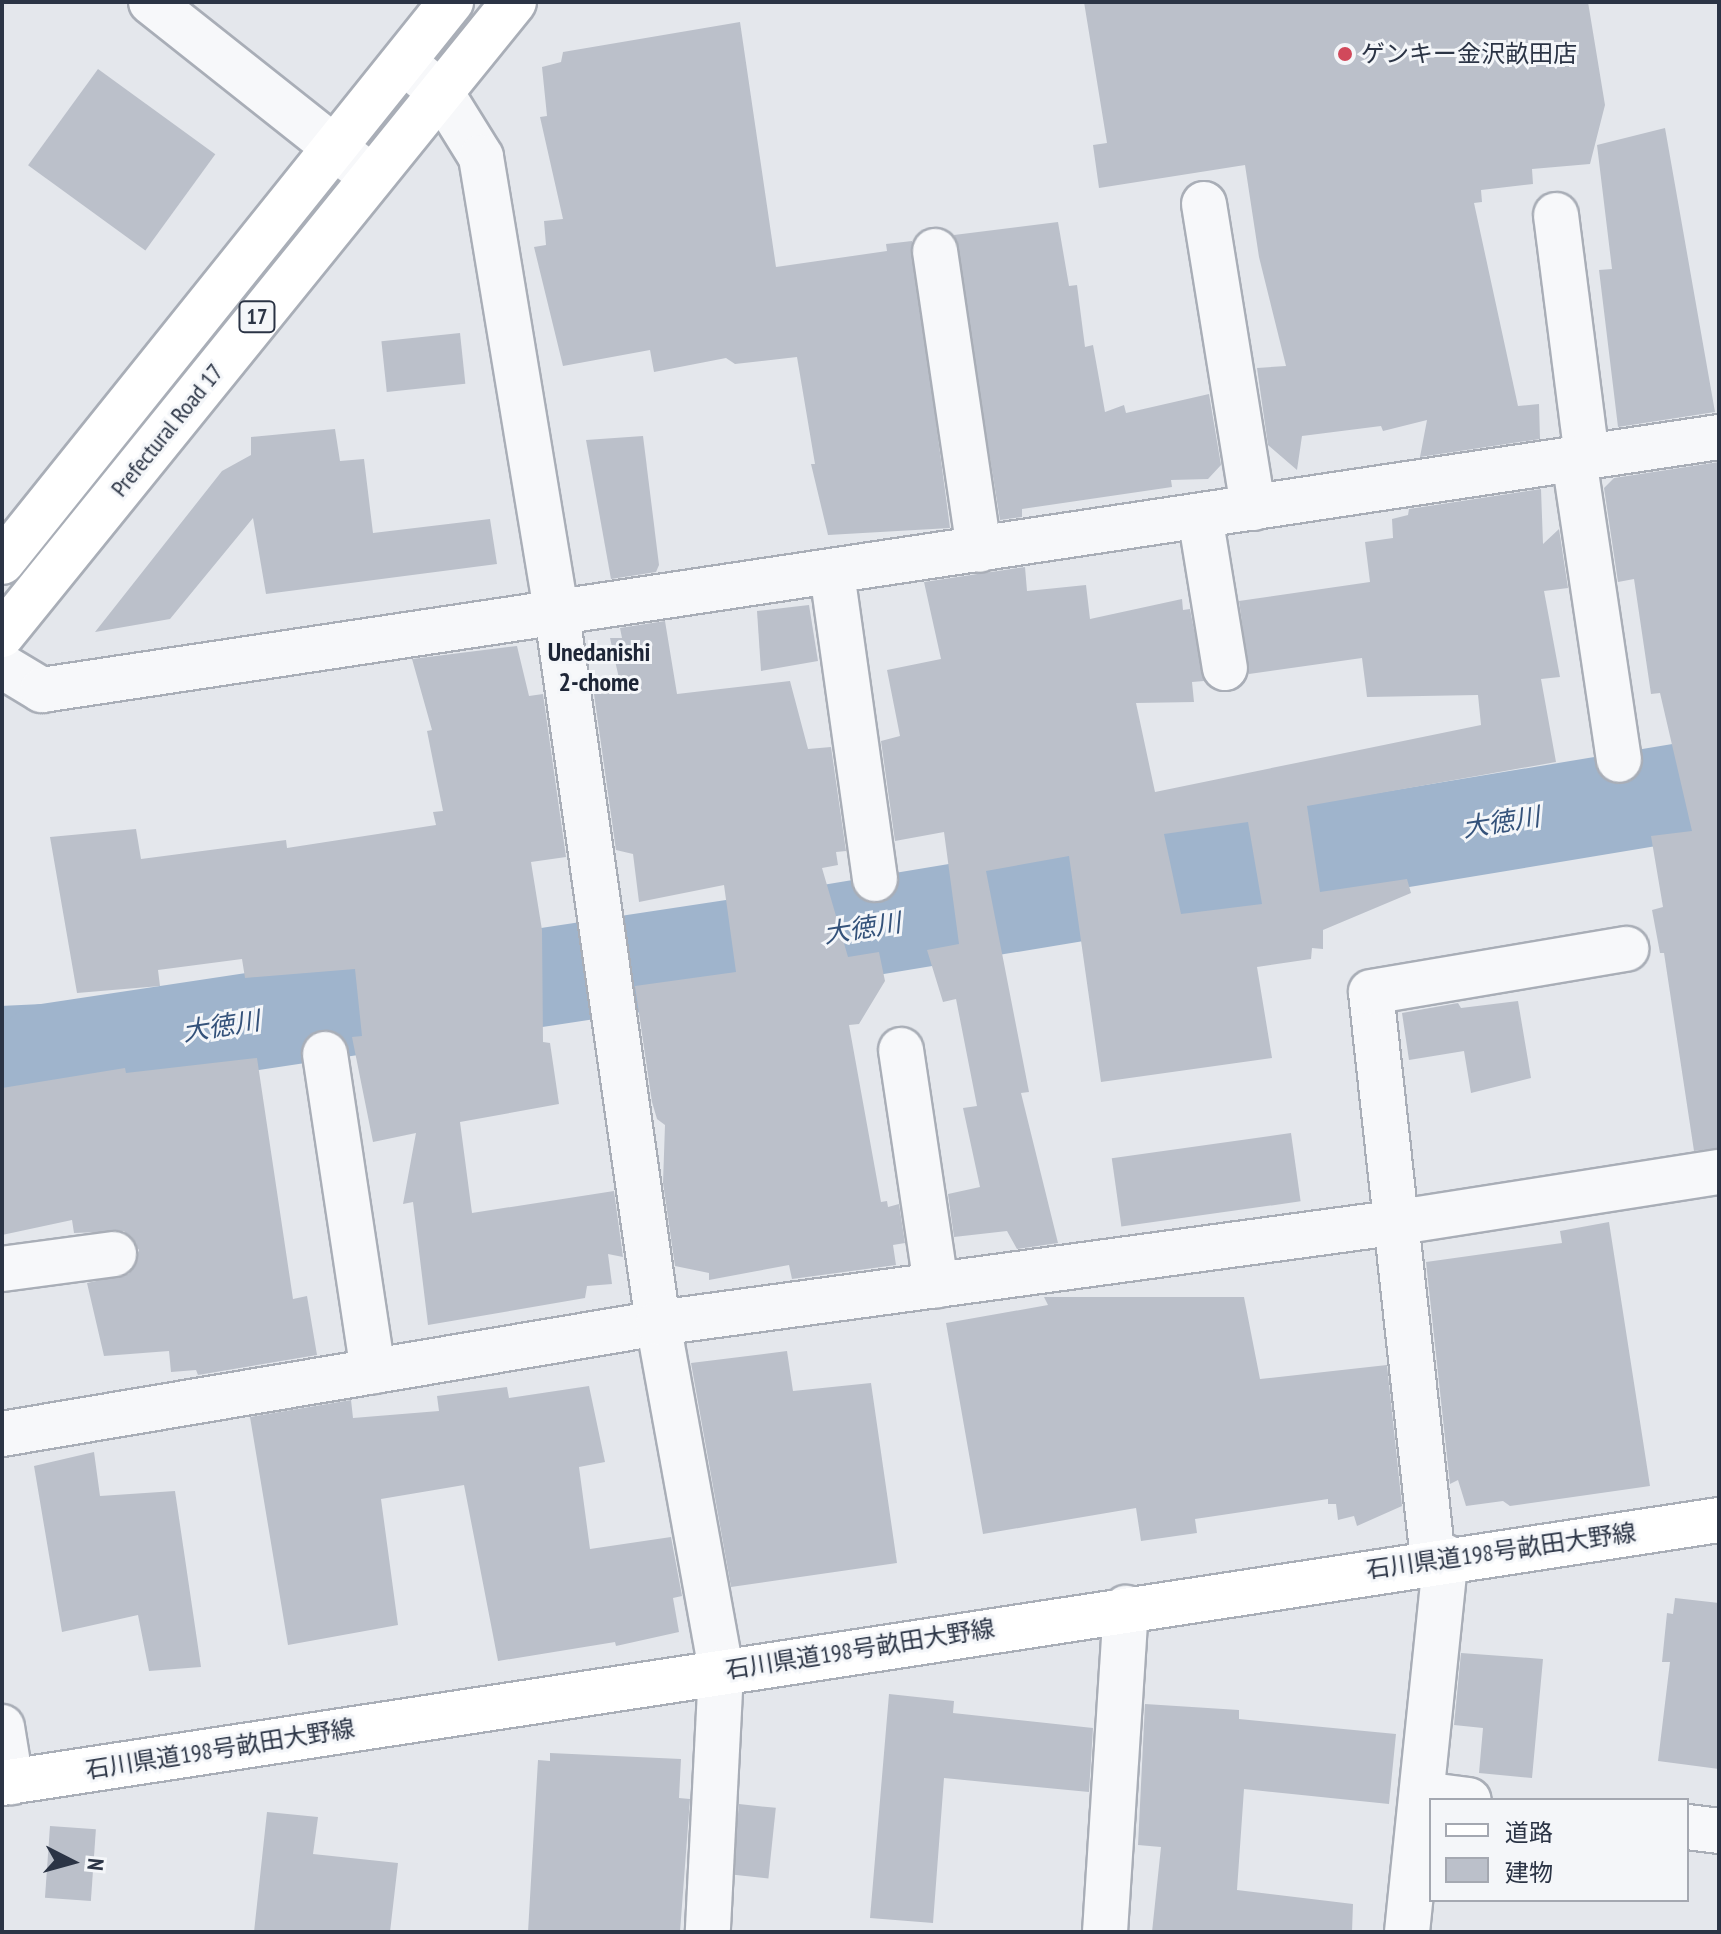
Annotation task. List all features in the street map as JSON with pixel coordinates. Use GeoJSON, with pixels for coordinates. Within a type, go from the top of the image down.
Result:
{"type":"FeatureCollection","features":[{"type":"Feature","properties":{"kind":"main road","name":"Prefectural Road 17"},"geometry":{"type":"LineString","coordinates":[[2,562],[451,2]]}},
{"type":"Feature","properties":{"kind":"main road","name":"Prefectural Road 17"},"geometry":{"type":"LineString","coordinates":[[2,635],[369,175],[442,94],[514,2]]}},
{"type":"Feature","properties":{"kind":"main road","name":"石川県道198号畝田大野線"},"geometry":{"type":"LineString","coordinates":[[6,1782],[1440,1559],[1719,1520]]}},
{"type":"Feature","properties":{"kind":"street"},"geometry":{"type":"LineString","coordinates":[[151,2],[369,175]]}},
{"type":"Feature","properties":{"kind":"street"},"geometry":{"type":"LineString","coordinates":[[404,62],[442,94],[481,157],[557,615],[658,1323],[721,1671],[708,1932]]}},
{"type":"Feature","properties":{"kind":"street"},"geometry":{"type":"LineString","coordinates":[[1204,204],[1253,508]]}},
{"type":"Feature","properties":{"kind":"street"},"geometry":{"type":"LineString","coordinates":[[1556,215],[1580,458],[1619,760]]}},
{"type":"Feature","properties":{"kind":"street"},"geometry":{"type":"LineString","coordinates":[[935,251],[979,550]]}},
{"type":"Feature","properties":{"kind":"street"},"geometry":{"type":"LineString","coordinates":[[2,666],[42,690],[557,615],[1719,437]]}},
{"type":"Feature","properties":{"kind":"street"},"geometry":{"type":"LineString","coordinates":[[1200,516],[1225,668]]}},
{"type":"Feature","properties":{"kind":"street"},"geometry":{"type":"LineString","coordinates":[[832,573],[875,879]]}},
{"type":"Feature","properties":{"kind":"street"},"geometry":{"type":"LineString","coordinates":[[1407,1932],[1422,1794],[1440,1559],[1371,992],[1626,949]]}},
{"type":"Feature","properties":{"kind":"street"},"geometry":{"type":"LineString","coordinates":[[901,1050],[936,1285]]}},
{"type":"Feature","properties":{"kind":"street"},"geometry":{"type":"LineString","coordinates":[[325,1054],[373,1371]]}},
{"type":"Feature","properties":{"kind":"street"},"geometry":{"type":"LineString","coordinates":[[2,1434],[658,1323],[1399,1222],[1719,1172]]}},
{"type":"Feature","properties":{"kind":"street"},"geometry":{"type":"LineString","coordinates":[[2,1269],[114,1254]]}},
{"type":"Feature","properties":{"kind":"street"},"geometry":{"type":"LineString","coordinates":[[1105,1932],[1126,1608]]}},
{"type":"Feature","properties":{"kind":"street"},"geometry":{"type":"LineString","coordinates":[[2,1727],[6,1782]]}},
{"type":"Feature","properties":{"kind":"street"},"geometry":{"type":"LineString","coordinates":[[1422,1794],[1453,1798]]}},
{"type":"Feature","properties":{"kind":"street"},"geometry":{"type":"LineString","coordinates":[[1689,1827],[1719,1831]]}},
{"type":"Feature","properties":{"kind":"building"},"geometry":{"type":"Polygon","coordinates":[[[1084,2],[1588,2],[1605,105],[1590,164],[1532,169],[1533,184],[1481,190],[1482,202],[1474,203],[1518,406],[1539,404],[1540,439],[1420,457],[1427,420],[1383,431],[1381,426],[1302,436],[1297,470],[1268,445],[1257,368],[1286,366],[1259,257],[1245,165],[1099,188],[1093,145],[1107,143],[1084,2]]]}},
{"type":"Feature","properties":{"kind":"building"},"geometry":{"type":"Polygon","coordinates":[[[740,22],[776,267],[887,251],[886,244],[912,241],[950,528],[828,535],[811,464],[815,464],[797,357],[735,364],[726,358],[654,372],[650,350],[563,366],[534,247],[546,245],[544,221],[563,219],[540,117],[547,116],[542,67],[561,62],[563,52],[740,22]]]}},
{"type":"Feature","properties":{"kind":"building"},"geometry":{"type":"Polygon","coordinates":[[[98,69],[215,154],[145,251],[28,165],[98,69]]]}},
{"type":"Feature","properties":{"kind":"building"},"geometry":{"type":"Polygon","coordinates":[[[1665,128],[1715,412],[1618,427],[1599,270],[1612,269],[1597,145],[1665,128]]]}},
{"type":"Feature","properties":{"kind":"building"},"geometry":{"type":"Polygon","coordinates":[[[1058,222],[1069,286],[1077,285],[1085,347],[1093,345],[1105,412],[1124,405],[1126,413],[1209,394],[1221,465],[1208,479],[1171,480],[1172,487],[1022,509],[1022,517],[1000,520],[954,235],[1058,222]]]}},
{"type":"Feature","properties":{"kind":"building"},"geometry":{"type":"Polygon","coordinates":[[[460,333],[465,384],[387,392],[381,341],[460,333]]]}},
{"type":"Feature","properties":{"kind":"building"},"geometry":{"type":"Polygon","coordinates":[[[335,429],[340,461],[364,459],[373,533],[490,519],[497,564],[266,594],[253,518],[170,619],[95,632],[222,471],[251,455],[251,437],[335,429]]]}},
{"type":"Feature","properties":{"kind":"building"},"geometry":{"type":"Polygon","coordinates":[[[643,436],[659,565],[656,572],[611,579],[586,440],[643,436]]]}},
{"type":"Feature","properties":{"kind":"building"},"geometry":{"type":"Polygon","coordinates":[[[1719,462],[1719,1148],[1694,1151],[1664,953],[1660,953],[1652,910],[1663,907],[1651,836],[1692,831],[1660,693],[1651,694],[1634,579],[1618,582],[1604,488],[1614,478],[1719,462]]]}},
{"type":"Feature","properties":{"kind":"building"},"geometry":{"type":"Polygon","coordinates":[[[1541,489],[1543,544],[1559,529],[1568,588],[1544,591],[1560,677],[1541,679],[1556,762],[1307,806],[1320,892],[1407,879],[1411,893],[1323,930],[1323,949],[1312,948],[1311,959],[1257,967],[1272,1058],[1101,1082],[1069,856],[986,871],[1029,1092],[1021,1093],[1058,1243],[1017,1249],[1007,1231],[954,1237],[948,1194],[980,1187],[963,1108],[977,1106],[956,999],[943,1002],[927,950],[959,944],[944,832],[895,841],[881,741],[900,736],[887,670],[941,659],[924,582],[1025,567],[1027,591],[1086,585],[1090,619],[1182,599],[1183,610],[1190,609],[1204,681],[1192,682],[1194,702],[1136,703],[1155,792],[1481,725],[1478,695],[1367,697],[1362,658],[1249,674],[1239,601],[1370,582],[1365,542],[1393,538],[1392,519],[1408,515],[1409,509],[1541,489]],[[1248,822],[1164,834],[1181,914],[1262,904],[1248,822]]]}},
{"type":"Feature","properties":{"kind":"building"},"geometry":{"type":"Polygon","coordinates":[[[809,605],[818,661],[761,671],[757,611],[809,605]]]}},
{"type":"Feature","properties":{"kind":"building"},"geometry":{"type":"Polygon","coordinates":[[[665,621],[677,694],[790,681],[808,749],[831,747],[846,851],[836,852],[838,865],[822,868],[848,957],[879,952],[885,981],[859,1024],[849,1025],[881,1202],[887,1201],[888,1207],[899,1204],[905,1243],[893,1245],[896,1265],[792,1279],[789,1265],[709,1280],[709,1273],[675,1266],[663,1183],[665,1125],[657,1119],[652,1102],[635,986],[736,972],[724,885],[639,902],[633,854],[616,850],[593,687],[620,683],[610,638],[622,638],[620,628],[665,621]]]}},
{"type":"Feature","properties":{"kind":"building"},"geometry":{"type":"Polygon","coordinates":[[[517,646],[529,696],[543,694],[566,857],[531,862],[542,930],[543,1042],[550,1043],[559,1104],[460,1122],[472,1213],[614,1191],[623,1257],[608,1254],[612,1284],[587,1286],[585,1298],[428,1325],[413,1202],[403,1204],[416,1133],[373,1142],[352,1037],[362,1036],[355,969],[245,978],[242,959],[158,970],[160,986],[77,993],[50,837],[136,829],[141,859],[286,840],[287,848],[436,825],[433,812],[443,811],[427,731],[432,730],[412,659],[517,646]]]}},
{"type":"Feature","properties":{"kind":"building"},"geometry":{"type":"Polygon","coordinates":[[[1518,1001],[1531,1078],[1471,1093],[1464,1051],[1409,1060],[1402,1013],[1458,1003],[1461,1008],[1518,1001]]]}},
{"type":"Feature","properties":{"kind":"building"},"geometry":{"type":"Polygon","coordinates":[[[257,1058],[293,1299],[307,1296],[317,1355],[198,1375],[196,1370],[171,1372],[169,1351],[104,1356],[87,1283],[129,1274],[139,1250],[124,1231],[74,1233],[72,1220],[2,1235],[2,1088],[125,1068],[126,1073],[257,1058]]]}},
{"type":"Feature","properties":{"kind":"building"},"geometry":{"type":"Polygon","coordinates":[[[1291,1133],[1301,1201],[1121,1227],[1112,1158],[1291,1133]]]}},
{"type":"Feature","properties":{"kind":"building"},"geometry":{"type":"Polygon","coordinates":[[[1609,1222],[1650,1486],[1510,1506],[1503,1501],[1466,1506],[1458,1480],[1450,1484],[1426,1262],[1562,1243],[1560,1231],[1609,1222]]]}},
{"type":"Feature","properties":{"kind":"building"},"geometry":{"type":"Polygon","coordinates":[[[1044,1297],[1244,1297],[1260,1379],[1387,1365],[1402,1506],[1357,1526],[1354,1516],[1338,1520],[1336,1504],[1328,1504],[1328,1499],[1195,1519],[1197,1533],[1141,1541],[1136,1508],[983,1534],[946,1323],[1048,1305],[1044,1297]]]}},
{"type":"Feature","properties":{"kind":"building"},"geometry":{"type":"Polygon","coordinates":[[[787,1351],[793,1391],[871,1383],[897,1563],[731,1587],[691,1363],[787,1351]]]}},
{"type":"Feature","properties":{"kind":"building"},"geometry":{"type":"Polygon","coordinates":[[[589,1386],[605,1462],[579,1467],[590,1549],[671,1537],[682,1596],[673,1598],[679,1632],[616,1646],[615,1642],[498,1661],[464,1485],[381,1499],[398,1625],[288,1645],[250,1417],[351,1400],[353,1418],[439,1411],[437,1396],[507,1387],[509,1398],[589,1386]]]}},
{"type":"Feature","properties":{"kind":"building"},"geometry":{"type":"Polygon","coordinates":[[[94,1452],[100,1496],[175,1491],[201,1667],[149,1671],[138,1615],[62,1632],[34,1466],[94,1452]]]}},
{"type":"Feature","properties":{"kind":"building"},"geometry":{"type":"Polygon","coordinates":[[[1675,1598],[1719,1603],[1719,1769],[1658,1761],[1670,1662],[1662,1662],[1667,1613],[1673,1614],[1675,1598]]]}},
{"type":"Feature","properties":{"kind":"building"},"geometry":{"type":"Polygon","coordinates":[[[1461,1653],[1543,1659],[1532,1778],[1479,1773],[1483,1728],[1454,1725],[1461,1653]]]}},
{"type":"Feature","properties":{"kind":"building"},"geometry":{"type":"Polygon","coordinates":[[[889,1694],[954,1701],[953,1713],[1093,1728],[1089,1792],[944,1778],[933,1923],[870,1918],[889,1694]]]}},
{"type":"Feature","properties":{"kind":"building"},"geometry":{"type":"Polygon","coordinates":[[[1145,1704],[1239,1710],[1239,1719],[1396,1734],[1389,1804],[1244,1789],[1237,1890],[1353,1904],[1352,1932],[1152,1932],[1161,1847],[1138,1845],[1145,1704]]]}},
{"type":"Feature","properties":{"kind":"building"},"geometry":{"type":"Polygon","coordinates":[[[550,1753],[681,1759],[679,1798],[690,1799],[680,1932],[528,1932],[538,1760],[550,1761],[550,1753]]]}},
{"type":"Feature","properties":{"kind":"building"},"geometry":{"type":"Polygon","coordinates":[[[739,1804],[776,1808],[768,1878],[732,1875],[739,1804]]]}},
{"type":"Feature","properties":{"kind":"building"},"geometry":{"type":"Polygon","coordinates":[[[267,1812],[318,1817],[313,1854],[398,1863],[390,1932],[254,1932],[267,1812]]]}},
{"type":"Feature","properties":{"kind":"building"},"geometry":{"type":"Polygon","coordinates":[[[50,1826],[96,1829],[91,1901],[45,1898],[50,1826]]]}},
{"type":"Feature","properties":{"kind":"waterway","name":"大徳川"},"geometry":{"type":"LineString","coordinates":[[2,1055],[45,1053],[802,938],[1719,786]]}},
{"type":"Feature","properties":{"kind":"place","name":"ゲンキー金沢畝田店"},"geometry":{"type":"Point","coordinates":[1345,54]}},
{"type":"Feature","properties":{"kind":"district","name":"Unedanishi 2-chome"},"geometry":{"type":"Point","coordinates":[599,667]}}]}
